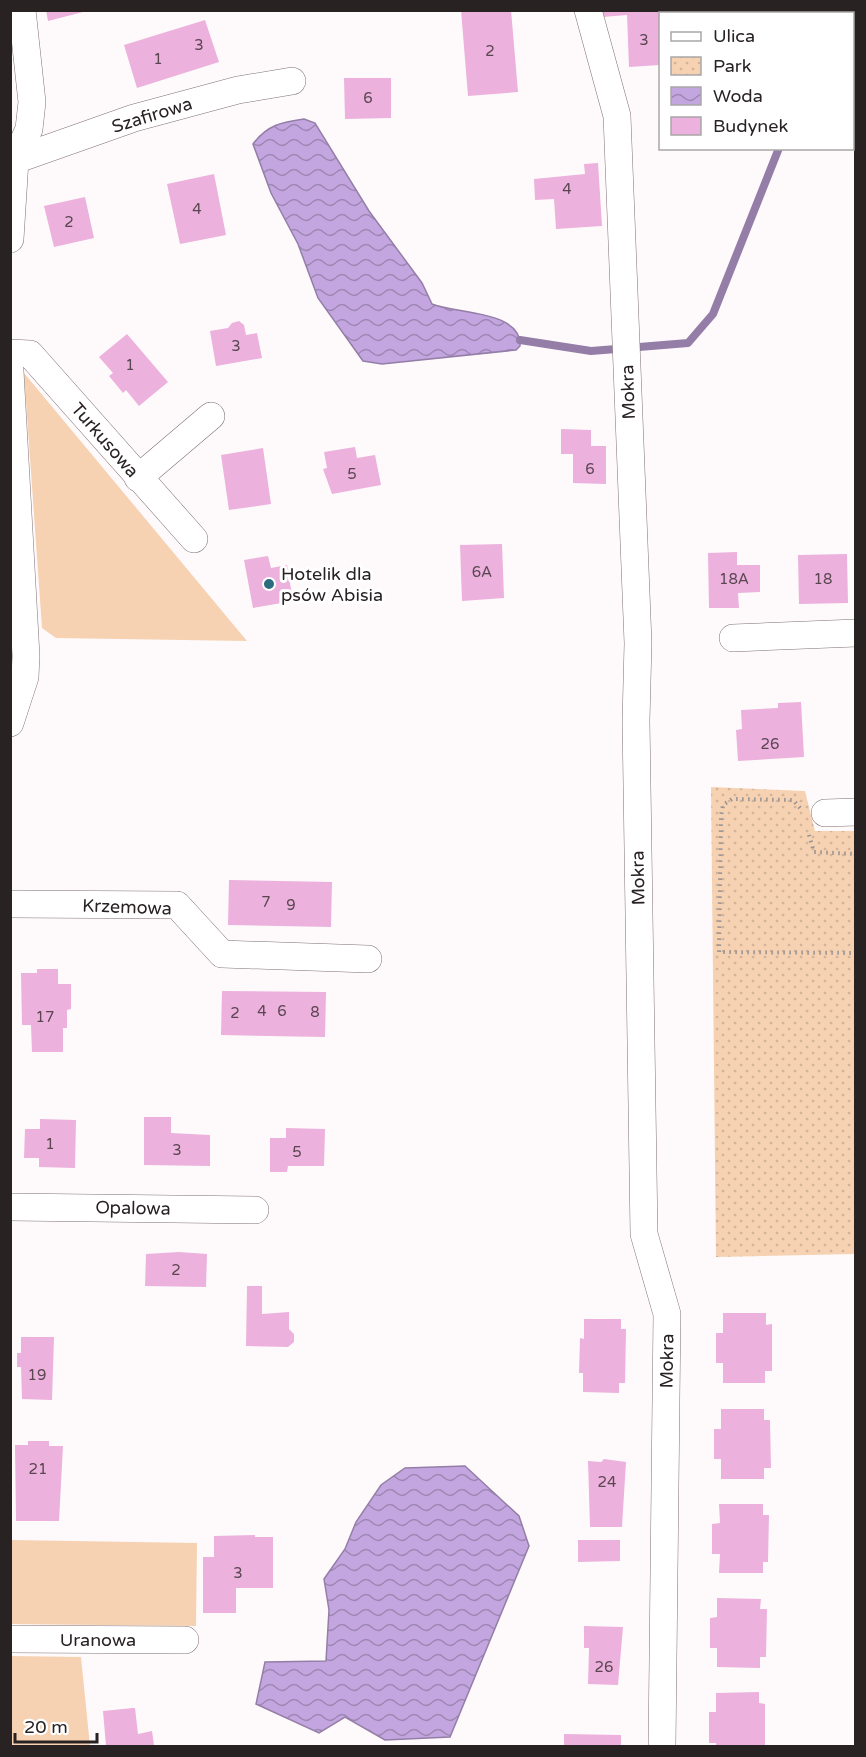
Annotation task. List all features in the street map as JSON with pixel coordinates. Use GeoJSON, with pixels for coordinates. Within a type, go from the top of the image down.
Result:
{"type":"FeatureCollection","features":[{"type":"Feature","properties":{"kind":"street"},"geometry":{"type":"LineString","coordinates":[[10,239],[13,162],[29,129],[32,102],[22,10]]}},
{"type":"Feature","properties":{"kind":"street","name":"Mokra"},"geometry":{"type":"LineString","coordinates":[[588,10],[617,116],[638,643],[636,721],[644,1234],[667,1314],[662,1746]]}},
{"type":"Feature","properties":{"kind":"street","name":"Szafirowa"},"geometry":{"type":"LineString","coordinates":[[13,162],[134,118],[238,90],[292,81]]}},
{"type":"Feature","properties":{"kind":"street","name":"Turkusowa"},"geometry":{"type":"LineString","coordinates":[[10,353],[30,354],[194,539]]}},
{"type":"Feature","properties":{"kind":"street"},"geometry":{"type":"LineString","coordinates":[[10,371],[26,656],[25,677],[10,723]]}},
{"type":"Feature","properties":{"kind":"street"},"geometry":{"type":"LineString","coordinates":[[138,478],[211,416]]}},
{"type":"Feature","properties":{"kind":"street"},"geometry":{"type":"LineString","coordinates":[[733,638],[855,633]]}},
{"type":"Feature","properties":{"kind":"street"},"geometry":{"type":"LineString","coordinates":[[811,817],[855,812]]}},
{"type":"Feature","properties":{"kind":"street","name":"Krzemowa"},"geometry":{"type":"LineString","coordinates":[[10,904],[177,906],[222,954],[368,959]]}},
{"type":"Feature","properties":{"kind":"street","name":"Opalowa"},"geometry":{"type":"LineString","coordinates":[[10,1207],[255,1210]]}},
{"type":"Feature","properties":{"kind":"street","name":"Uranowa"},"geometry":{"type":"LineString","coordinates":[[10,1639],[184,1640]]}},
{"type":"Feature","properties":{"kind":"path"},"geometry":{"type":"LineString","coordinates":[[855,854],[814,852],[811,817],[793,800],[732,799],[723,804],[720,952],[855,953]]}},
{"type":"Feature","properties":{"kind":"green space"},"geometry":{"type":"Polygon","coordinates":[[[24,373],[247,641],[56,638],[42,628],[24,373]]]}},
{"type":"Feature","properties":{"kind":"green space"},"geometry":{"type":"Polygon","coordinates":[[[711,787],[805,791],[815,831],[855,831],[855,1254],[716,1257],[711,787]]]}},
{"type":"Feature","properties":{"kind":"green space"},"geometry":{"type":"Polygon","coordinates":[[[11,1540],[197,1543],[196,1626],[11,1624],[11,1540]]]}},
{"type":"Feature","properties":{"kind":"green space"},"geometry":{"type":"Polygon","coordinates":[[[11,1656],[81,1657],[90,1746],[11,1746],[11,1656]]]}},
{"type":"Feature","properties":{"kind":"water"},"geometry":{"type":"Polygon","coordinates":[[[304,119],[315,123],[369,211],[422,283],[432,304],[485,315],[510,326],[518,334],[520,346],[516,350],[382,364],[363,361],[318,298],[298,244],[271,193],[253,144],[269,129],[304,119]]]}},
{"type":"Feature","properties":{"kind":"water"},"geometry":{"type":"Polygon","coordinates":[[[465,1466],[519,1516],[529,1546],[450,1737],[385,1740],[345,1717],[319,1733],[256,1704],[265,1662],[326,1661],[329,1610],[324,1579],[345,1549],[356,1522],[381,1485],[405,1468],[465,1466]]]}},
{"type":"Feature","properties":{"kind":"building"},"geometry":{"type":"Polygon","coordinates":[[[46,10],[83,10],[83,12],[48,21],[46,10]]]}},
{"type":"Feature","properties":{"kind":"building"},"geometry":{"type":"Polygon","coordinates":[[[461,10],[511,10],[518,92],[468,96],[461,10]]]}},
{"type":"Feature","properties":{"kind":"building"},"geometry":{"type":"Polygon","coordinates":[[[602,10],[679,10],[679,12],[659,12],[659,65],[629,67],[627,15],[603,17],[602,10]]]}},
{"type":"Feature","properties":{"kind":"building"},"geometry":{"type":"Polygon","coordinates":[[[205,20],[219,62],[137,88],[124,45],[205,20]]]}},
{"type":"Feature","properties":{"kind":"building"},"geometry":{"type":"Polygon","coordinates":[[[344,78],[391,78],[391,118],[345,119],[344,78]]]}},
{"type":"Feature","properties":{"kind":"building"},"geometry":{"type":"Polygon","coordinates":[[[598,163],[602,226],[556,229],[554,199],[535,200],[534,179],[585,174],[584,164],[598,163]]]}},
{"type":"Feature","properties":{"kind":"building"},"geometry":{"type":"Polygon","coordinates":[[[214,174],[226,235],[180,244],[167,184],[214,174]]]}},
{"type":"Feature","properties":{"kind":"building"},"geometry":{"type":"Polygon","coordinates":[[[85,197],[94,238],[54,247],[44,206],[85,197]]]}},
{"type":"Feature","properties":{"kind":"building"},"geometry":{"type":"Polygon","coordinates":[[[239,321],[244,325],[246,335],[257,333],[262,358],[216,366],[210,331],[228,328],[232,323],[239,321]]]}},
{"type":"Feature","properties":{"kind":"building"},"geometry":{"type":"Polygon","coordinates":[[[127,334],[168,382],[139,406],[126,390],[123,393],[109,376],[113,373],[99,357],[127,334]]]}},
{"type":"Feature","properties":{"kind":"building"},"geometry":{"type":"Polygon","coordinates":[[[561,429],[591,430],[591,446],[606,446],[606,484],[573,483],[573,454],[561,454],[561,429]]]}},
{"type":"Feature","properties":{"kind":"building"},"geometry":{"type":"Polygon","coordinates":[[[355,447],[357,458],[375,455],[381,485],[332,494],[323,469],[327,468],[324,452],[355,447]]]}},
{"type":"Feature","properties":{"kind":"building"},"geometry":{"type":"Polygon","coordinates":[[[263,448],[271,504],[229,510],[221,455],[263,448]]]}},
{"type":"Feature","properties":{"kind":"building"},"geometry":{"type":"Polygon","coordinates":[[[502,544],[504,598],[462,601],[460,545],[502,544]]]}},
{"type":"Feature","properties":{"kind":"building"},"geometry":{"type":"Polygon","coordinates":[[[737,552],[737,565],[760,565],[760,592],[738,593],[739,608],[709,608],[708,553],[737,552]]]}},
{"type":"Feature","properties":{"kind":"building"},"geometry":{"type":"Polygon","coordinates":[[[847,554],[848,603],[799,604],[798,555],[847,554]]]}},
{"type":"Feature","properties":{"kind":"building","name":"Hotelik dla psów Abisia"},"geometry":{"type":"Polygon","coordinates":[[[268,556],[271,568],[287,565],[293,601],[253,608],[244,560],[268,556]]]}},
{"type":"Feature","properties":{"kind":"building"},"geometry":{"type":"Polygon","coordinates":[[[801,702],[804,757],[738,761],[736,730],[742,729],[741,710],[778,708],[778,703],[801,702]]]}},
{"type":"Feature","properties":{"kind":"building"},"geometry":{"type":"Polygon","coordinates":[[[229,880],[332,882],[331,927],[228,925],[229,880]]]}},
{"type":"Feature","properties":{"kind":"building"},"geometry":{"type":"Polygon","coordinates":[[[37,969],[58,969],[58,984],[71,984],[71,1009],[67,1010],[67,1028],[63,1028],[63,1052],[32,1052],[31,1025],[22,1025],[21,973],[37,973],[37,969]]]}},
{"type":"Feature","properties":{"kind":"building"},"geometry":{"type":"Polygon","coordinates":[[[222,991],[326,992],[325,1037],[221,1035],[222,991]]]}},
{"type":"Feature","properties":{"kind":"building"},"geometry":{"type":"Polygon","coordinates":[[[144,1117],[171,1117],[171,1133],[210,1135],[210,1166],[144,1165],[144,1117]]]}},
{"type":"Feature","properties":{"kind":"building"},"geometry":{"type":"Polygon","coordinates":[[[40,1119],[76,1120],[75,1168],[39,1167],[39,1158],[24,1158],[25,1129],[40,1129],[40,1119]]]}},
{"type":"Feature","properties":{"kind":"building"},"geometry":{"type":"Polygon","coordinates":[[[286,1128],[325,1129],[324,1166],[288,1166],[287,1172],[270,1172],[270,1138],[286,1138],[286,1128]]]}},
{"type":"Feature","properties":{"kind":"building"},"geometry":{"type":"Polygon","coordinates":[[[179,1252],[207,1254],[206,1287],[145,1286],[146,1254],[179,1252]]]}},
{"type":"Feature","properties":{"kind":"building"},"geometry":{"type":"Polygon","coordinates":[[[247,1286],[262,1286],[262,1314],[289,1312],[289,1329],[294,1334],[294,1342],[288,1347],[246,1346],[247,1286]]]}},
{"type":"Feature","properties":{"kind":"building"},"geometry":{"type":"Polygon","coordinates":[[[723,1313],[766,1313],[766,1325],[772,1324],[772,1371],[765,1371],[765,1383],[723,1383],[723,1363],[716,1363],[716,1333],[723,1333],[723,1313]]]}},
{"type":"Feature","properties":{"kind":"building"},"geometry":{"type":"Polygon","coordinates":[[[584,1319],[621,1319],[621,1329],[626,1329],[625,1383],[619,1383],[619,1393],[583,1392],[583,1373],[579,1373],[580,1338],[584,1339],[584,1319]]]}},
{"type":"Feature","properties":{"kind":"building"},"geometry":{"type":"Polygon","coordinates":[[[21,1337],[54,1337],[52,1400],[22,1399],[21,1367],[17,1367],[17,1353],[21,1353],[21,1337]]]}},
{"type":"Feature","properties":{"kind":"building"},"geometry":{"type":"Polygon","coordinates":[[[721,1409],[764,1409],[764,1420],[770,1420],[771,1468],[764,1468],[764,1479],[721,1479],[721,1459],[714,1459],[714,1429],[721,1429],[721,1409]]]}},
{"type":"Feature","properties":{"kind":"building"},"geometry":{"type":"Polygon","coordinates":[[[28,1441],[49,1441],[49,1446],[63,1446],[59,1521],[16,1521],[15,1445],[28,1445],[28,1441]]]}},
{"type":"Feature","properties":{"kind":"building"},"geometry":{"type":"Polygon","coordinates":[[[604,1459],[626,1462],[622,1527],[590,1527],[588,1461],[601,1462],[604,1459]]]}},
{"type":"Feature","properties":{"kind":"building"},"geometry":{"type":"Polygon","coordinates":[[[719,1504],[763,1504],[763,1515],[769,1515],[768,1562],[763,1562],[763,1573],[719,1573],[720,1554],[712,1554],[712,1524],[720,1523],[719,1504]]]}},
{"type":"Feature","properties":{"kind":"building"},"geometry":{"type":"Polygon","coordinates":[[[255,1535],[255,1537],[273,1537],[273,1588],[236,1588],[236,1613],[203,1613],[203,1557],[214,1557],[214,1536],[255,1535]]]}},
{"type":"Feature","properties":{"kind":"building"},"geometry":{"type":"Polygon","coordinates":[[[578,1540],[620,1540],[620,1561],[578,1562],[578,1540]]]}},
{"type":"Feature","properties":{"kind":"building"},"geometry":{"type":"Polygon","coordinates":[[[717,1598],[761,1599],[760,1609],[767,1609],[766,1657],[760,1657],[760,1668],[717,1667],[717,1648],[710,1648],[710,1618],[717,1617],[717,1598]]]}},
{"type":"Feature","properties":{"kind":"building"},"geometry":{"type":"Polygon","coordinates":[[[584,1626],[623,1627],[618,1685],[588,1684],[589,1648],[584,1648],[584,1626]]]}},
{"type":"Feature","properties":{"kind":"building"},"geometry":{"type":"Polygon","coordinates":[[[759,1692],[759,1703],[765,1704],[765,1746],[716,1746],[716,1743],[709,1743],[709,1712],[716,1712],[716,1693],[759,1692]]]}},
{"type":"Feature","properties":{"kind":"building"},"geometry":{"type":"Polygon","coordinates":[[[135,1708],[138,1734],[152,1731],[154,1746],[106,1746],[103,1711],[135,1708]]]}},
{"type":"Feature","properties":{"kind":"building"},"geometry":{"type":"Polygon","coordinates":[[[564,1734],[621,1735],[621,1746],[564,1746],[564,1734]]]}},
{"type":"Feature","properties":{"kind":"waterway"},"geometry":{"type":"LineString","coordinates":[[639,347],[688,343],[713,314],[778,150]]}},
{"type":"Feature","properties":{"kind":"waterway"},"geometry":{"type":"LineString","coordinates":[[520,340],[591,351],[616,349]]}},
{"type":"Feature","properties":{"kind":"place","name":"Hotelik dla psów Abisia"},"geometry":{"type":"Point","coordinates":[269,584]}}]}
